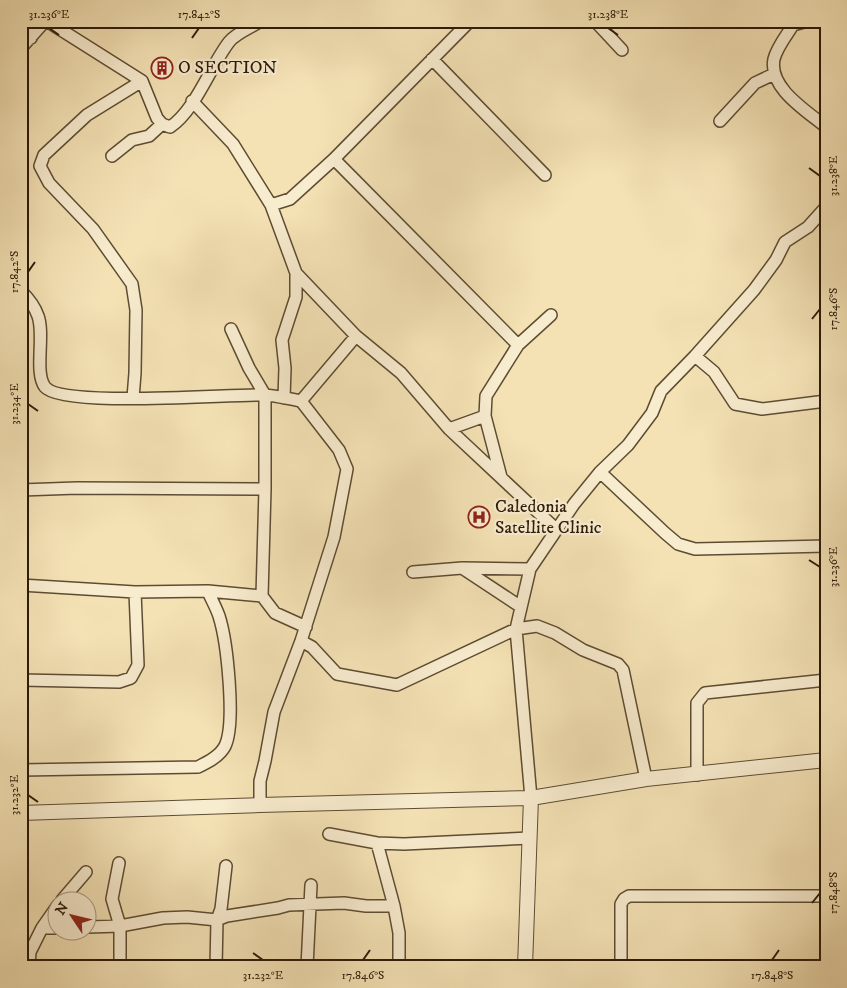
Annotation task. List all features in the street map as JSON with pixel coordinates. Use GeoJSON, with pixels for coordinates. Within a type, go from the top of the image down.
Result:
{"type":"FeatureCollection","features":[{"type":"Feature","properties":{"kind":"street"},"geometry":{"type":"LineString","coordinates":[[21,48],[46,21],[142,81],[158,118],[162,124],[170,127],[178,122],[192,102],[230,40],[261,21]]}},
{"type":"Feature","properties":{"kind":"street"},"geometry":{"type":"LineString","coordinates":[[271,205],[290,199],[334,159],[470,21]]}},
{"type":"Feature","properties":{"kind":"street"},"geometry":{"type":"LineString","coordinates":[[595,21],[622,50]]}},
{"type":"Feature","properties":{"kind":"street"},"geometry":{"type":"LineString","coordinates":[[808,21],[792,23],[774,59],[774,74],[782,89],[826,127]]}},
{"type":"Feature","properties":{"kind":"street"},"geometry":{"type":"LineString","coordinates":[[21,28],[32,38]]}},
{"type":"Feature","properties":{"kind":"street"},"geometry":{"type":"LineString","coordinates":[[432,58],[545,175]]}},
{"type":"Feature","properties":{"kind":"street"},"geometry":{"type":"LineString","coordinates":[[720,121],[755,83],[774,74]]}},
{"type":"Feature","properties":{"kind":"street"},"geometry":{"type":"LineString","coordinates":[[133,398],[136,310],[132,284],[93,229],[50,183],[40,166],[44,155],[86,115],[142,81]]}},
{"type":"Feature","properties":{"kind":"street"},"geometry":{"type":"LineString","coordinates":[[192,102],[234,144],[271,205],[296,274],[296,297],[282,340],[284,398]]}},
{"type":"Feature","properties":{"kind":"street"},"geometry":{"type":"LineString","coordinates":[[112,156],[132,140],[149,136],[162,124]]}},
{"type":"Feature","properties":{"kind":"street"},"geometry":{"type":"LineString","coordinates":[[334,159],[518,345]]}},
{"type":"Feature","properties":{"kind":"street"},"geometry":{"type":"LineString","coordinates":[[525,967],[531,798],[516,629],[530,569],[574,504],[600,472],[628,445],[652,413],[661,391],[754,290],[776,260],[785,242],[808,227],[826,207]]}},
{"type":"Feature","properties":{"kind":"street"},"geometry":{"type":"LineString","coordinates":[[296,274],[356,336],[401,373],[449,429],[558,530]]}},
{"type":"Feature","properties":{"kind":"street"},"geometry":{"type":"LineString","coordinates":[[21,291],[38,315],[41,328],[40,375],[45,386],[52,392],[85,397],[133,398],[264,395],[300,401],[339,450],[347,469],[334,536],[306,627],[274,712],[260,781],[260,805]]}},
{"type":"Feature","properties":{"kind":"street"},"geometry":{"type":"LineString","coordinates":[[501,477],[485,416],[486,396],[518,345],[551,314]]}},
{"type":"Feature","properties":{"kind":"street"},"geometry":{"type":"LineString","coordinates":[[231,330],[264,395],[265,489],[262,596],[275,612],[306,627]]}},
{"type":"Feature","properties":{"kind":"street"},"geometry":{"type":"LineString","coordinates":[[300,401],[356,336]]}},
{"type":"Feature","properties":{"kind":"street"},"geometry":{"type":"LineString","coordinates":[[695,356],[714,372],[735,404],[762,409],[826,401]]}},
{"type":"Feature","properties":{"kind":"street"},"geometry":{"type":"LineString","coordinates":[[449,429],[485,416]]}},
{"type":"Feature","properties":{"kind":"street"},"geometry":{"type":"LineString","coordinates":[[600,472],[678,544],[695,549],[826,546]]}},
{"type":"Feature","properties":{"kind":"street"},"geometry":{"type":"LineString","coordinates":[[21,490],[76,488],[265,489]]}},
{"type":"Feature","properties":{"kind":"street"},"geometry":{"type":"LineString","coordinates":[[413,572],[462,568],[530,569]]}},
{"type":"Feature","properties":{"kind":"street"},"geometry":{"type":"LineString","coordinates":[[462,568],[521,608]]}},
{"type":"Feature","properties":{"kind":"street"},"geometry":{"type":"LineString","coordinates":[[21,585],[136,592],[208,591],[262,596]]}},
{"type":"Feature","properties":{"kind":"street"},"geometry":{"type":"LineString","coordinates":[[21,770],[198,767],[212,760],[225,747],[231,716],[226,652],[219,617],[208,591]]}},
{"type":"Feature","properties":{"kind":"street"},"geometry":{"type":"LineString","coordinates":[[21,680],[119,682],[131,678],[138,665],[136,592]]}},
{"type":"Feature","properties":{"kind":"street"},"geometry":{"type":"LineString","coordinates":[[301,641],[312,647],[338,674],[397,685],[516,629],[537,626],[555,633],[583,650],[618,664],[623,670],[646,779]]}},
{"type":"Feature","properties":{"kind":"street"},"geometry":{"type":"LineString","coordinates":[[697,775],[696,703],[705,693],[826,680]]}},
{"type":"Feature","properties":{"kind":"street"},"geometry":{"type":"LineString","coordinates":[[21,813],[531,798],[646,779],[826,760]]}},
{"type":"Feature","properties":{"kind":"street"},"geometry":{"type":"LineString","coordinates":[[329,834],[377,843],[404,844],[530,838]]}},
{"type":"Feature","properties":{"kind":"street"},"geometry":{"type":"LineString","coordinates":[[377,843],[394,906],[399,933],[399,967]]}},
{"type":"Feature","properties":{"kind":"street"},"geometry":{"type":"LineString","coordinates":[[118,862],[112,899],[120,926],[120,967]]}},
{"type":"Feature","properties":{"kind":"street"},"geometry":{"type":"LineString","coordinates":[[216,967],[217,920],[221,908],[226,866]]}},
{"type":"Feature","properties":{"kind":"street"},"geometry":{"type":"LineString","coordinates":[[71,890],[86,872]]}},
{"type":"Feature","properties":{"kind":"street"},"geometry":{"type":"LineString","coordinates":[[308,967],[311,885]]}},
{"type":"Feature","properties":{"kind":"street"},"geometry":{"type":"LineString","coordinates":[[621,967],[621,904],[624,898],[629,896],[826,896]]}},
{"type":"Feature","properties":{"kind":"street"},"geometry":{"type":"LineString","coordinates":[[98,927],[120,926],[163,918],[187,917],[217,920],[227,916],[290,905],[344,903],[366,906],[394,906]]}},
{"type":"Feature","properties":{"kind":"street"},"geometry":{"type":"LineString","coordinates":[[29,967],[30,952],[48,919]]}},
{"type":"Feature","properties":{"kind":"street"},"geometry":{"type":"LineString","coordinates":[[42,928],[48,928]]}},
{"type":"Feature","properties":{"kind":"place","name":"O SECTION"},"geometry":{"type":"Point","coordinates":[162,68]}},
{"type":"Feature","properties":{"kind":"place","name":"Caledonia Satellite Clinic"},"geometry":{"type":"Point","coordinates":[479,517]}}]}
